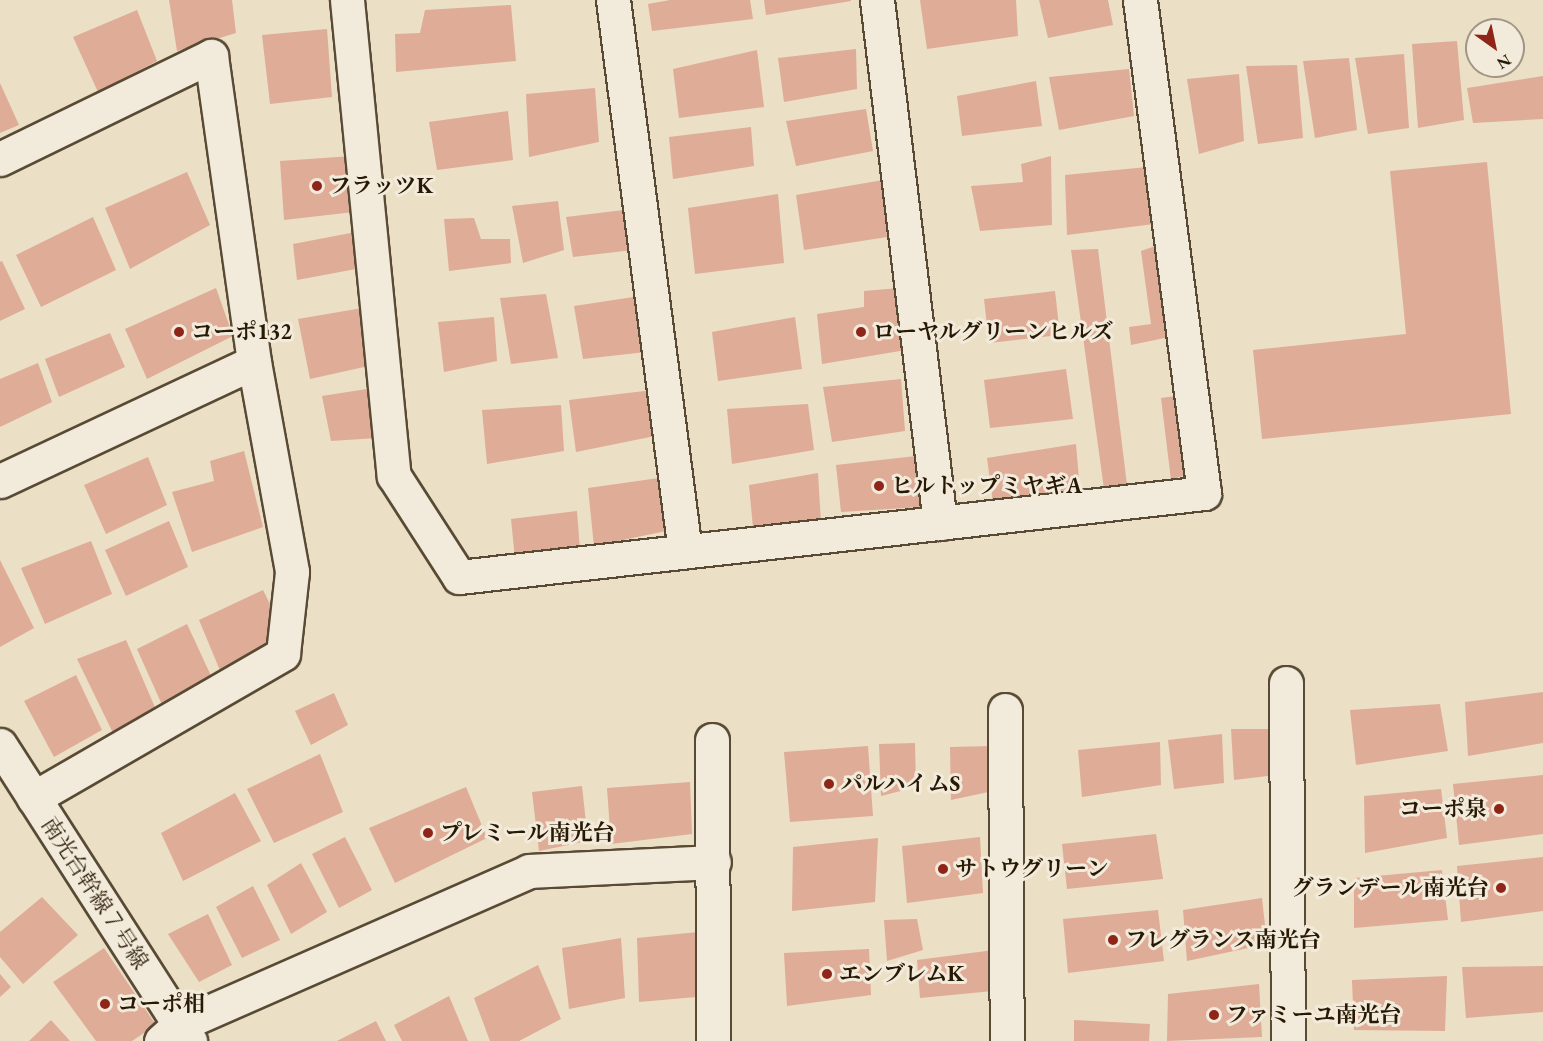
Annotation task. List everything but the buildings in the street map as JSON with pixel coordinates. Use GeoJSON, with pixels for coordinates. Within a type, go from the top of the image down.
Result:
{"type":"FeatureCollection","features":[{"type":"Feature","properties":{"kind":"street"},"geometry":{"type":"LineString","coordinates":[[347,0],[394,476],[459,577],[1204,493],[1140,0]]}},
{"type":"Feature","properties":{"kind":"street"},"geometry":{"type":"LineString","coordinates":[[613,0],[685,551]]}},
{"type":"Feature","properties":{"kind":"street"},"geometry":{"type":"LineString","coordinates":[[877,0],[940,523]]}},
{"type":"Feature","properties":{"kind":"street"},"geometry":{"type":"LineString","coordinates":[[0,159],[211,56],[254,362],[292,572],[283,654],[34,798]]}},
{"type":"Feature","properties":{"kind":"street"},"geometry":{"type":"LineString","coordinates":[[0,481],[254,362]]}},
{"type":"Feature","properties":{"kind":"street"},"geometry":{"type":"LineString","coordinates":[[1286,683],[1288,1041]]}},
{"type":"Feature","properties":{"kind":"street"},"geometry":{"type":"LineString","coordinates":[[1005,710],[1007,1041]]}},
{"type":"Feature","properties":{"kind":"street"},"geometry":{"type":"LineString","coordinates":[[712,740],[713,1041]]}},
{"type":"Feature","properties":{"kind":"street","name":"南光台幹線７号線"},"geometry":{"type":"LineString","coordinates":[[5,764],[34,798],[177,1036]]}},
{"type":"Feature","properties":{"kind":"street"},"geometry":{"type":"LineString","coordinates":[[177,1036],[529,871],[714,862]]}},
{"type":"Feature","properties":{"kind":"place","name":"フラッツK"},"geometry":{"type":"Point","coordinates":[317,186]}},
{"type":"Feature","properties":{"kind":"place","name":"コーポ132"},"geometry":{"type":"Point","coordinates":[179,332]}},
{"type":"Feature","properties":{"kind":"place","name":"ローヤルグリーンヒルズ"},"geometry":{"type":"Point","coordinates":[861,332]}},
{"type":"Feature","properties":{"kind":"place","name":"ヒルトップミヤギA"},"geometry":{"type":"Point","coordinates":[879,486]}},
{"type":"Feature","properties":{"kind":"place","name":"パルハイムS"},"geometry":{"type":"Point","coordinates":[829,784]}},
{"type":"Feature","properties":{"kind":"place","name":"コーポ泉"},"geometry":{"type":"Point","coordinates":[1499,809]}},
{"type":"Feature","properties":{"kind":"place","name":"プレミール南光台"},"geometry":{"type":"Point","coordinates":[428,833]}},
{"type":"Feature","properties":{"kind":"place","name":"サトウグリーン"},"geometry":{"type":"Point","coordinates":[943,869]}},
{"type":"Feature","properties":{"kind":"place","name":"グランデール南光台"},"geometry":{"type":"Point","coordinates":[1501,888]}},
{"type":"Feature","properties":{"kind":"place","name":"フレグランス南光台"},"geometry":{"type":"Point","coordinates":[1113,940]}},
{"type":"Feature","properties":{"kind":"place","name":"エンブレムK"},"geometry":{"type":"Point","coordinates":[827,974]}},
{"type":"Feature","properties":{"kind":"place","name":"コーポ相"},"geometry":{"type":"Point","coordinates":[105,1004]}},
{"type":"Feature","properties":{"kind":"place","name":"ファミーユ南光台"},"geometry":{"type":"Point","coordinates":[1214,1015]}}]}
